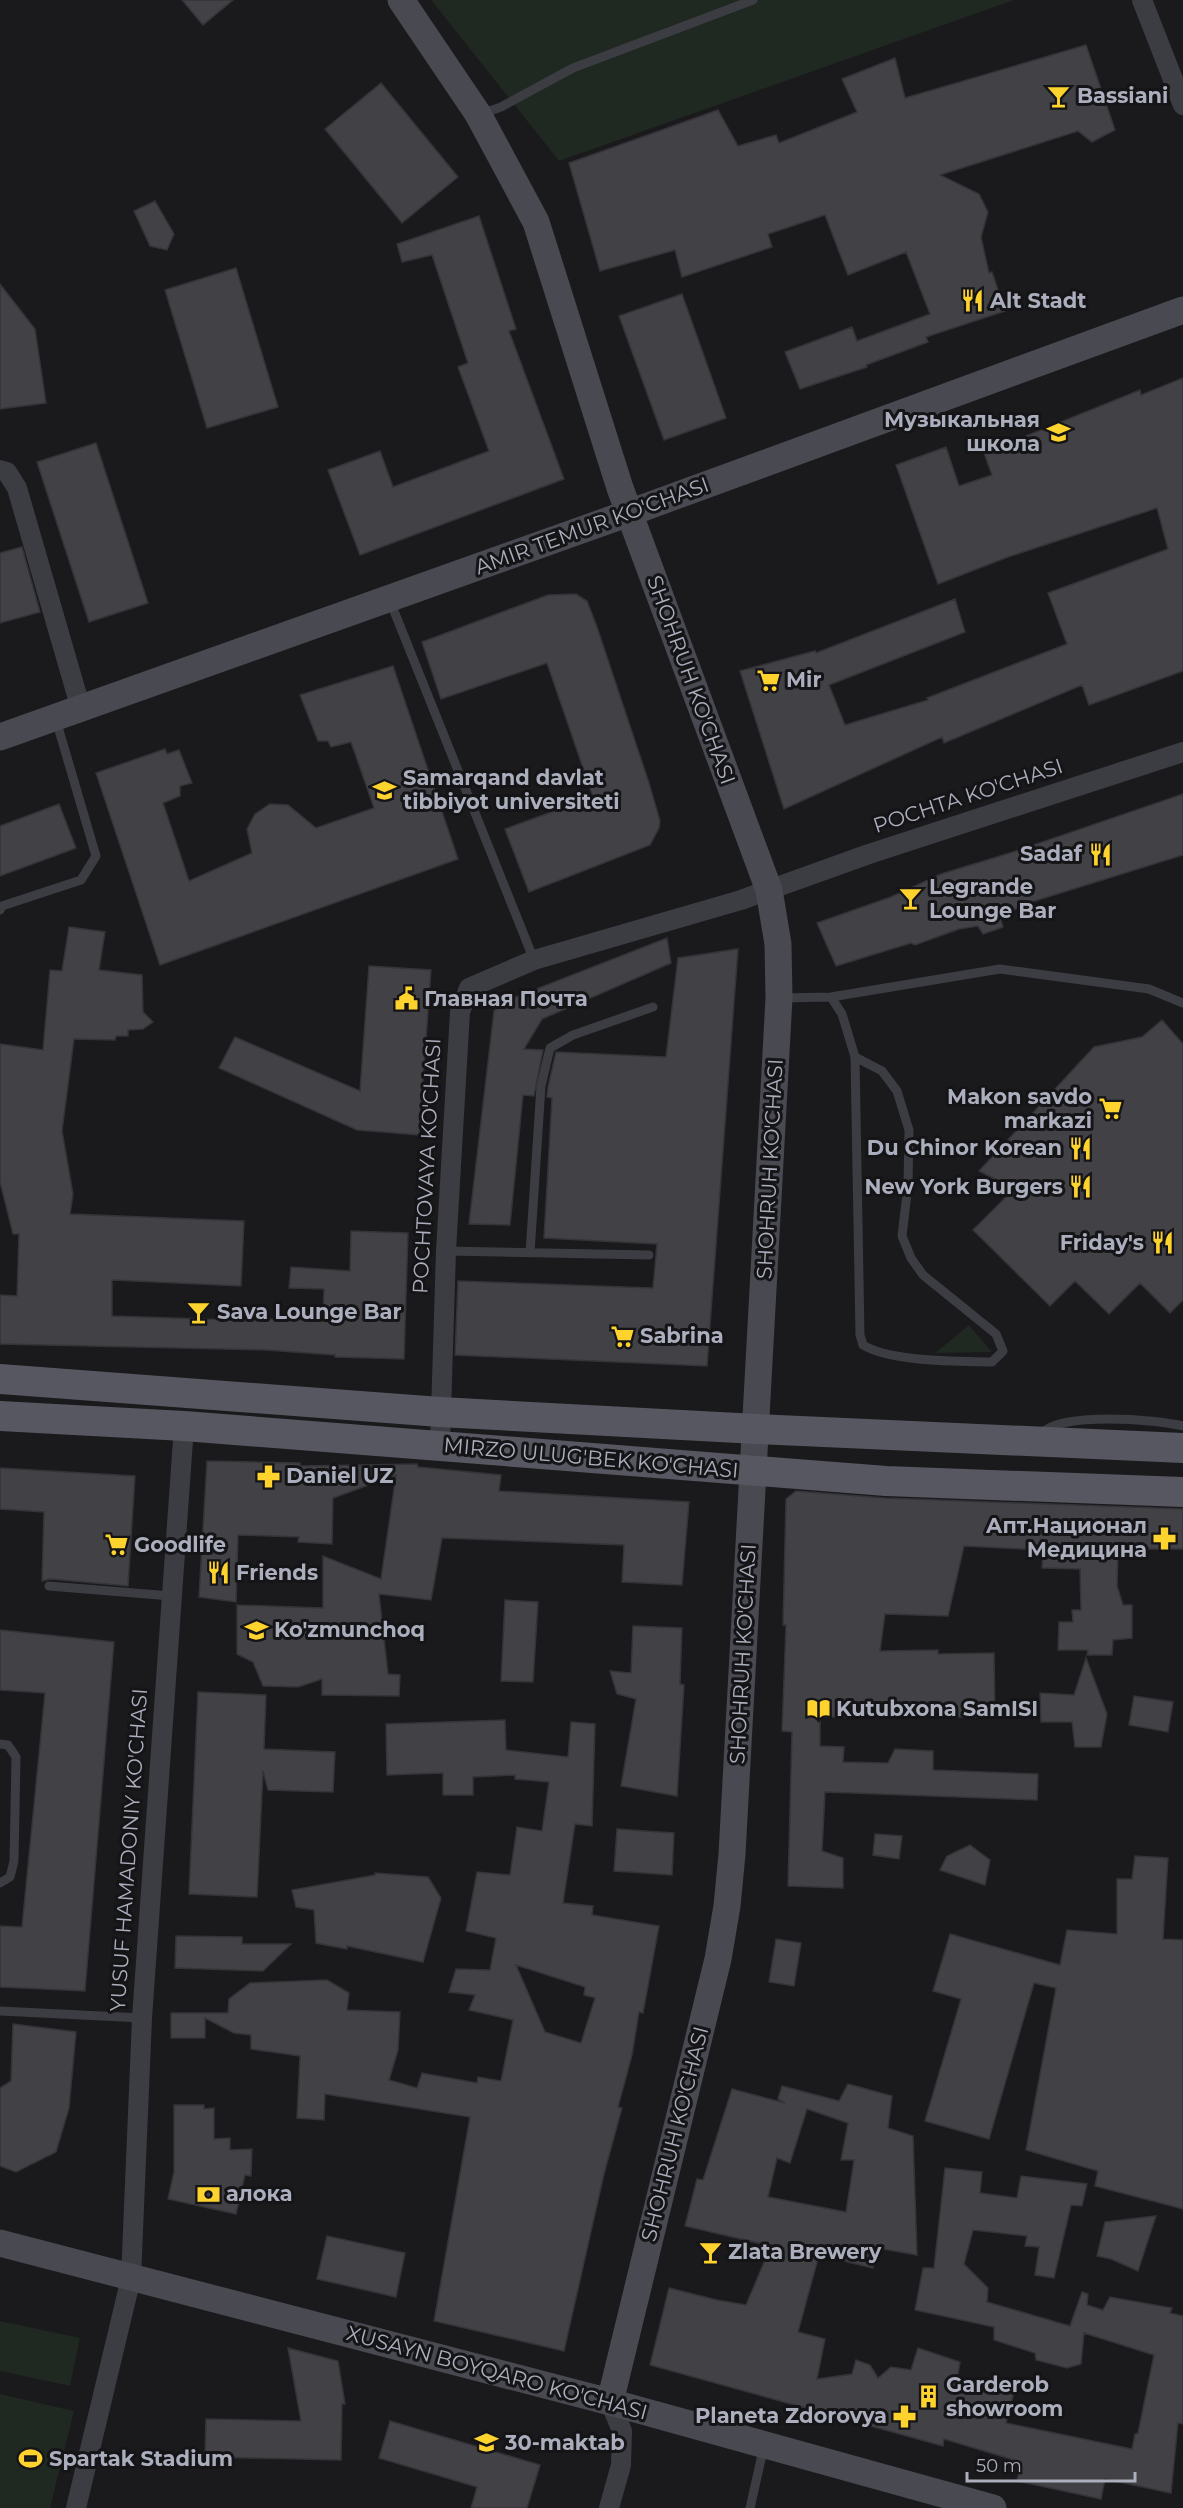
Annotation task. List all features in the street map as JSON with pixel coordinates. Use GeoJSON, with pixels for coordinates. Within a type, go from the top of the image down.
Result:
{"type":"FeatureCollection","features":[{"type":"Feature","properties":{"kind":"main road","name":"SHOHRUH KO'CHASI"},"geometry":{"type":"LineString","coordinates":[[401,0],[478,114],[536,222],[629,513],[769,890],[778,944],[779,998],[757,1429],[733,1842],[727,1906],[718,1959],[610,2402]]}},
{"type":"Feature","properties":{"kind":"main road","name":"AMIR TEMUR KO'CHASI"},"geometry":{"type":"LineString","coordinates":[[0,737],[629,513],[1183,310]]}},
{"type":"Feature","properties":{"kind":"main road","name":"MIRZO ULUG'BEK KO'CHASI"},"geometry":{"type":"LineString","coordinates":[[0,1379],[440,1412],[1183,1449]]}},
{"type":"Feature","properties":{"kind":"main road","name":"MIRZO ULUG'BEK KO'CHASI"},"geometry":{"type":"LineString","coordinates":[[0,1416],[184,1426],[886,1481],[1183,1492]]}},
{"type":"Feature","properties":{"kind":"main road","name":"XUSAYN BOYQARO KO'CHASI"},"geometry":{"type":"LineString","coordinates":[[0,2243],[610,2402],[993,2508]]}},
{"type":"Feature","properties":{"kind":"street"},"geometry":{"type":"LineString","coordinates":[[1142,0],[1183,105]]}},
{"type":"Feature","properties":{"kind":"street"},"geometry":{"type":"LineString","coordinates":[[0,470],[7,472],[17,488],[81,709]]}},
{"type":"Feature","properties":{"kind":"street","name":"POCHTA KO'CHASI"},"geometry":{"type":"LineString","coordinates":[[769,890],[868,854],[1183,752]]}},
{"type":"Feature","properties":{"kind":"street","name":"POCHTOVAYA KO'CHASI"},"geometry":{"type":"LineString","coordinates":[[440,1445],[446,1251],[460,1012],[469,988],[534,960],[769,890]]}},
{"type":"Feature","properties":{"kind":"street","name":"YUSUF HAMADONIY KO'CHASI"},"geometry":{"type":"LineString","coordinates":[[76,2508],[132,2278],[142,2018],[184,1426]]}},
{"type":"Feature","properties":{"kind":"street"},"geometry":{"type":"LineString","coordinates":[[609,2508],[621,2465],[622,2431],[610,2402]]}},
{"type":"Feature","properties":{"kind":"lane"},"geometry":{"type":"LineString","coordinates":[[478,114],[501,107],[573,68],[753,0]]}},
{"type":"Feature","properties":{"kind":"lane"},"geometry":{"type":"LineString","coordinates":[[389,598],[534,960]]}},
{"type":"Feature","properties":{"kind":"lane"},"geometry":{"type":"LineString","coordinates":[[0,910],[2,906],[81,880],[96,856],[55,718]]}},
{"type":"Feature","properties":{"kind":"lane"},"geometry":{"type":"LineString","coordinates":[[779,998],[831,997],[1000,969],[1149,989],[1183,1003]]}},
{"type":"Feature","properties":{"kind":"lane"},"geometry":{"type":"LineString","coordinates":[[831,997],[842,1014],[855,1057],[860,1323],[863,1345],[874,1352],[930,1359],[992,1362],[1003,1351],[996,1334],[923,1275],[911,1258],[902,1236],[908,1185],[909,1130],[897,1091],[882,1071],[855,1057]]}},
{"type":"Feature","properties":{"kind":"lane"},"geometry":{"type":"LineString","coordinates":[[530,1253],[541,1086],[550,1048],[573,1035],[653,1007]]}},
{"type":"Feature","properties":{"kind":"lane"},"geometry":{"type":"LineString","coordinates":[[446,1251],[649,1255]]}},
{"type":"Feature","properties":{"kind":"lane"},"geometry":{"type":"LineString","coordinates":[[1034,1441],[1045,1430],[1064,1422],[1125,1420],[1183,1426]]}},
{"type":"Feature","properties":{"kind":"lane"},"geometry":{"type":"LineString","coordinates":[[49,1586],[171,1596]]}},
{"type":"Feature","properties":{"kind":"lane"},"geometry":{"type":"LineString","coordinates":[[0,1744],[8,1745],[16,1757],[14,1861],[10,1877],[0,1883]]}},
{"type":"Feature","properties":{"kind":"lane"},"geometry":{"type":"LineString","coordinates":[[0,2011],[142,2018]]}},
{"type":"Feature","properties":{"kind":"lane"},"geometry":{"type":"LineString","coordinates":[[750,2508],[764,2445]]}},
{"type":"Feature","properties":{"kind":"shaded area"},"geometry":{"type":"Polygon","coordinates":[[[431,0],[1014,0],[559,161],[431,0]]]}},
{"type":"Feature","properties":{"kind":"shaded area"},"geometry":{"type":"Polygon","coordinates":[[[969,1325],[992,1352],[935,1353],[969,1325]]]}},
{"type":"Feature","properties":{"kind":"shaded area"},"geometry":{"type":"Polygon","coordinates":[[[0,2321],[80,2338],[70,2386],[0,2371],[0,2321]]]}},
{"type":"Feature","properties":{"kind":"shaded area","name":"Spartak Stadium"},"geometry":{"type":"Polygon","coordinates":[[[0,2394],[74,2411],[50,2508],[0,2508],[0,2394]]]}},
{"type":"Feature","properties":{"kind":"building"},"geometry":{"type":"Polygon","coordinates":[[[182,0],[233,0],[203,25],[182,0]]]}},
{"type":"Feature","properties":{"kind":"building"},"geometry":{"type":"Polygon","coordinates":[[[1086,45],[1115,130],[1092,142],[1078,131],[940,175],[979,194],[988,212],[981,237],[989,273],[992,272],[1005,311],[926,337],[928,342],[866,365],[867,367],[800,389],[785,352],[852,327],[857,341],[930,314],[906,252],[848,275],[825,215],[768,234],[772,247],[682,277],[675,250],[600,271],[569,163],[718,110],[738,146],[776,135],[779,143],[857,112],[842,79],[895,58],[905,98],[1086,45]]]}},
{"type":"Feature","properties":{"kind":"building"},"geometry":{"type":"Polygon","coordinates":[[[381,83],[458,177],[402,223],[325,129],[381,83]]]}},
{"type":"Feature","properties":{"kind":"building"},"geometry":{"type":"Polygon","coordinates":[[[155,201],[174,234],[167,250],[150,246],[134,211],[155,201]]]}},
{"type":"Feature","properties":{"kind":"building"},"geometry":{"type":"Polygon","coordinates":[[[479,216],[516,329],[509,331],[564,479],[360,555],[328,470],[380,451],[393,487],[489,451],[458,367],[468,363],[432,255],[402,262],[397,244],[479,216]]]}},
{"type":"Feature","properties":{"kind":"building"},"geometry":{"type":"Polygon","coordinates":[[[236,268],[278,407],[207,428],[165,290],[236,268]]]}},
{"type":"Feature","properties":{"kind":"building"},"geometry":{"type":"Polygon","coordinates":[[[0,284],[35,329],[46,403],[0,409],[0,284]]]}},
{"type":"Feature","properties":{"kind":"building"},"geometry":{"type":"Polygon","coordinates":[[[682,294],[726,418],[664,440],[619,316],[682,294]]]}},
{"type":"Feature","properties":{"kind":"building"},"geometry":{"type":"Polygon","coordinates":[[[1183,378],[1183,671],[1089,705],[1082,685],[944,743],[942,737],[784,809],[740,671],[815,651],[816,653],[955,599],[965,632],[829,685],[845,725],[928,700],[927,698],[1067,644],[1048,593],[1168,549],[1157,508],[1008,557],[938,584],[896,465],[946,447],[959,486],[992,475],[984,453],[1140,390],[1141,395],[1183,378]]]}},
{"type":"Feature","properties":{"kind":"building"},"geometry":{"type":"Polygon","coordinates":[[[96,443],[148,603],[89,622],[37,462],[96,443]]]}},
{"type":"Feature","properties":{"kind":"building"},"geometry":{"type":"Polygon","coordinates":[[[22,547],[40,612],[0,623],[0,553],[22,547]]]}},
{"type":"Feature","properties":{"kind":"building"},"geometry":{"type":"Polygon","coordinates":[[[576,594],[587,601],[597,627],[649,783],[660,821],[659,828],[650,845],[529,892],[505,829],[593,797],[547,663],[441,699],[422,642],[548,595],[576,594]]]}},
{"type":"Feature","properties":{"kind":"building"},"geometry":{"type":"Polygon","coordinates":[[[393,666],[458,859],[160,965],[96,773],[165,749],[167,754],[179,750],[192,783],[180,786],[180,796],[163,803],[189,881],[252,853],[247,829],[255,814],[270,804],[288,805],[316,828],[374,808],[351,742],[331,747],[328,741],[318,741],[300,695],[393,666]]]}},
{"type":"Feature","properties":{"kind":"building"},"geometry":{"type":"Polygon","coordinates":[[[1183,794],[1183,855],[1025,904],[1000,917],[1003,927],[983,934],[978,926],[959,929],[915,945],[911,943],[836,966],[817,923],[891,897],[941,874],[1183,794]]]}},
{"type":"Feature","properties":{"kind":"building"},"geometry":{"type":"Polygon","coordinates":[[[59,804],[76,848],[0,876],[0,826],[59,804]]]}},
{"type":"Feature","properties":{"kind":"building"},"geometry":{"type":"Polygon","coordinates":[[[69,927],[105,932],[99,970],[142,975],[143,1012],[153,1022],[143,1029],[128,1030],[128,1036],[116,1036],[115,1040],[74,1039],[62,1131],[73,1194],[70,1214],[244,1221],[241,1286],[112,1280],[112,1316],[267,1321],[267,1319],[323,1320],[324,1289],[289,1288],[291,1267],[350,1271],[351,1231],[408,1233],[404,1359],[335,1357],[335,1355],[266,1350],[0,1344],[0,1295],[17,1296],[19,1234],[13,1234],[0,1182],[0,1044],[43,1050],[50,970],[62,971],[69,927]]]}},
{"type":"Feature","properties":{"kind":"building"},"geometry":{"type":"Polygon","coordinates":[[[667,938],[671,963],[542,1019],[524,1049],[543,1050],[534,1096],[523,1095],[510,1225],[469,1224],[494,1011],[508,1000],[667,938]]]}},
{"type":"Feature","properties":{"kind":"building"},"geometry":{"type":"Polygon","coordinates":[[[738,949],[707,1366],[455,1355],[458,1281],[653,1288],[657,1244],[544,1238],[552,1098],[547,1097],[556,1052],[666,1057],[678,958],[738,949]]]}},
{"type":"Feature","properties":{"kind":"building"},"geometry":{"type":"Polygon","coordinates":[[[369,966],[431,970],[419,1135],[357,1130],[219,1068],[235,1037],[360,1091],[369,966]]]}},
{"type":"Feature","properties":{"kind":"building","name":"Makon savdo markazi"},"geometry":{"type":"Polygon","coordinates":[[[1162,1020],[1183,1044],[1183,1300],[1170,1313],[1140,1283],[1109,1314],[1075,1281],[1050,1306],[973,1230],[1014,1189],[979,1171],[1094,1047],[1142,1037],[1162,1020]]]}},
{"type":"Feature","properties":{"kind":"building"},"geometry":{"type":"Polygon","coordinates":[[[207,1461],[300,1463],[300,1466],[417,1464],[418,1467],[501,1475],[499,1491],[689,1502],[682,1585],[622,1582],[624,1545],[442,1538],[431,1600],[379,1594],[388,1674],[400,1675],[399,1696],[322,1695],[322,1679],[298,1687],[263,1686],[253,1662],[237,1654],[237,1605],[323,1608],[323,1556],[381,1579],[396,1475],[333,1498],[332,1544],[298,1542],[299,1537],[238,1535],[236,1602],[199,1597],[207,1461]]]}},
{"type":"Feature","properties":{"kind":"building"},"geometry":{"type":"Polygon","coordinates":[[[0,1468],[135,1476],[128,1586],[50,1579],[42,1581],[44,1512],[0,1509],[0,1468]]]}},
{"type":"Feature","properties":{"kind":"building"},"geometry":{"type":"Polygon","coordinates":[[[796,1491],[885,1498],[1183,1509],[1183,1549],[1118,1549],[1117,1586],[1123,1605],[1132,1605],[1132,1638],[1113,1640],[1112,1655],[1087,1655],[1088,1650],[1058,1650],[1059,1622],[1073,1622],[1072,1610],[1081,1610],[1080,1569],[1042,1568],[1043,1550],[964,1546],[948,1616],[885,1614],[880,1651],[938,1650],[938,1654],[994,1653],[995,1717],[947,1717],[947,1705],[846,1707],[845,1717],[820,1717],[820,1746],[844,1747],[843,1762],[888,1763],[895,1749],[933,1751],[933,1770],[1038,1774],[1037,1800],[825,1792],[822,1851],[843,1858],[843,1888],[788,1886],[792,1732],[782,1731],[786,1625],[783,1625],[786,1499],[796,1491]]]}},
{"type":"Feature","properties":{"kind":"building"},"geometry":{"type":"Polygon","coordinates":[[[505,1600],[538,1602],[533,1682],[501,1681],[505,1600]]]}},
{"type":"Feature","properties":{"kind":"building"},"geometry":{"type":"Polygon","coordinates":[[[633,1626],[682,1628],[680,1684],[684,1685],[677,1796],[621,1786],[636,1699],[617,1694],[610,1671],[631,1673],[633,1626]]]}},
{"type":"Feature","properties":{"kind":"building"},"geometry":{"type":"Polygon","coordinates":[[[0,1630],[114,1642],[85,1991],[0,1987],[0,1926],[22,1927],[45,1693],[0,1690],[0,1630]]]}},
{"type":"Feature","properties":{"kind":"building"},"geometry":{"type":"Polygon","coordinates":[[[1086,1658],[1107,1714],[1101,1747],[1075,1747],[1072,1722],[1041,1722],[1040,1693],[1074,1695],[1086,1658]]]}},
{"type":"Feature","properties":{"kind":"building"},"geometry":{"type":"Polygon","coordinates":[[[198,1692],[266,1695],[264,1749],[335,1752],[333,1792],[268,1790],[263,1771],[257,1897],[189,1894],[198,1692]]]}},
{"type":"Feature","properties":{"kind":"building"},"geometry":{"type":"Polygon","coordinates":[[[1134,1696],[1173,1702],[1168,1732],[1129,1725],[1134,1696]]]}},
{"type":"Feature","properties":{"kind":"building"},"geometry":{"type":"Polygon","coordinates":[[[505,1720],[506,1750],[568,1757],[571,1722],[595,1724],[592,1826],[575,1824],[563,1903],[593,1906],[592,1915],[659,1926],[643,2013],[639,2012],[632,2055],[618,2107],[622,2108],[604,2174],[564,2351],[434,2321],[470,2117],[325,2094],[324,2120],[297,2118],[300,2056],[251,2049],[251,2035],[234,2033],[205,2018],[205,2038],[171,2038],[171,2013],[228,2013],[229,1999],[250,1983],[327,1980],[349,1993],[347,2010],[400,2012],[398,2050],[389,2080],[417,2088],[422,2073],[477,2083],[478,2077],[501,2081],[513,2020],[469,2010],[475,1995],[449,1992],[456,1969],[490,1970],[496,1938],[466,1931],[477,1872],[510,1875],[517,1827],[542,1831],[549,1782],[515,1779],[515,1775],[473,1777],[473,1795],[443,1795],[443,1773],[387,1775],[386,1724],[505,1720]],[[516,1965],[545,2032],[581,2043],[595,1998],[584,1995],[585,1987],[516,1965]]]}},
{"type":"Feature","properties":{"kind":"building"},"geometry":{"type":"Polygon","coordinates":[[[617,1829],[674,1833],[672,1875],[614,1871],[617,1829]]]}},
{"type":"Feature","properties":{"kind":"building"},"geometry":{"type":"Polygon","coordinates":[[[875,1834],[902,1836],[899,1859],[873,1855],[875,1834]]]}},
{"type":"Feature","properties":{"kind":"building"},"geometry":{"type":"Polygon","coordinates":[[[970,1845],[990,1860],[985,1885],[940,1870],[947,1856],[970,1845]]]}},
{"type":"Feature","properties":{"kind":"building"},"geometry":{"type":"Polygon","coordinates":[[[1135,1856],[1168,1858],[1163,1939],[1183,1940],[1183,2209],[1095,2186],[1098,2171],[1026,2150],[1056,1988],[1034,1983],[989,2139],[925,2121],[961,1999],[933,1991],[950,1934],[1060,1965],[1067,1930],[1117,1934],[1117,1879],[1132,1879],[1135,1856]]]}},
{"type":"Feature","properties":{"kind":"building"},"geometry":{"type":"Polygon","coordinates":[[[375,1873],[428,1877],[441,1898],[423,1962],[347,1946],[347,1949],[316,1943],[314,1910],[296,1907],[292,1890],[375,1875],[375,1873]]]}},
{"type":"Feature","properties":{"kind":"building"},"geometry":{"type":"Polygon","coordinates":[[[176,1936],[242,1937],[242,1944],[291,1944],[263,1971],[175,1968],[176,1936]]]}},
{"type":"Feature","properties":{"kind":"building"},"geometry":{"type":"Polygon","coordinates":[[[776,1939],[801,1943],[794,1986],[769,1982],[776,1939]]]}},
{"type":"Feature","properties":{"kind":"building"},"geometry":{"type":"Polygon","coordinates":[[[13,2024],[76,2032],[69,2108],[56,2152],[16,2172],[0,2166],[0,2088],[11,2081],[13,2024]]]}},
{"type":"Feature","properties":{"kind":"building"},"geometry":{"type":"Polygon","coordinates":[[[848,2084],[892,2096],[888,2128],[913,2136],[917,2255],[878,2248],[873,2268],[819,2255],[798,2332],[825,2339],[817,2379],[852,2374],[856,2360],[870,2365],[878,2378],[891,2367],[911,2370],[918,2348],[960,2362],[957,2380],[1014,2392],[1006,2423],[1132,2449],[1135,2434],[1138,2433],[1154,2355],[1084,2333],[1081,2364],[1067,2368],[1036,2360],[1035,2353],[994,2340],[994,2327],[915,2310],[923,2268],[934,2268],[945,2168],[982,2172],[980,2193],[1017,2198],[1021,2176],[1087,2184],[1082,2206],[1071,2205],[1054,2278],[1035,2275],[1039,2247],[1025,2246],[1027,2236],[973,2230],[964,2264],[988,2288],[987,2302],[1070,2326],[1082,2292],[1088,2294],[1087,2305],[1103,2310],[1110,2297],[1172,2308],[1170,2313],[1183,2316],[1183,2424],[1178,2423],[1171,2493],[1105,2479],[1101,2499],[1017,2481],[1021,2462],[944,2439],[943,2446],[650,2365],[669,2288],[746,2305],[771,2246],[685,2226],[697,2179],[703,2180],[732,2089],[785,2103],[778,2099],[782,2086],[839,2101],[848,2084]],[[807,2109],[790,2163],[777,2158],[768,2197],[846,2212],[854,2160],[841,2160],[848,2123],[807,2109]]]}},
{"type":"Feature","properties":{"kind":"building"},"geometry":{"type":"Polygon","coordinates":[[[174,2105],[204,2105],[204,2109],[214,2108],[214,2139],[230,2138],[230,2150],[252,2149],[251,2176],[245,2175],[236,2214],[168,2199],[174,2172],[174,2105]]]}},
{"type":"Feature","properties":{"kind":"building"},"geometry":{"type":"Polygon","coordinates":[[[1156,2216],[1138,2271],[1111,2259],[1097,2256],[1105,2222],[1156,2216]]]}},
{"type":"Feature","properties":{"kind":"building"},"geometry":{"type":"Polygon","coordinates":[[[327,2236],[405,2253],[396,2297],[317,2279],[327,2236]]]}},
{"type":"Feature","properties":{"kind":"building"},"geometry":{"type":"Polygon","coordinates":[[[288,2348],[338,2361],[345,2404],[342,2404],[341,2460],[205,2457],[206,2419],[301,2421],[288,2348]]]}},
{"type":"Feature","properties":{"kind":"building"},"geometry":{"type":"Polygon","coordinates":[[[390,2421],[540,2465],[527,2508],[471,2508],[477,2487],[379,2458],[390,2421]]]}},
{"type":"Feature","properties":{"kind":"place","name":"Bassiani"},"geometry":{"type":"Point","coordinates":[1059,96]}},
{"type":"Feature","properties":{"kind":"place","name":"Alt Stadt"},"geometry":{"type":"Point","coordinates":[972,301]}},
{"type":"Feature","properties":{"kind":"place","name":"Музыкальная школа"},"geometry":{"type":"Point","coordinates":[1058,432]}},
{"type":"Feature","properties":{"kind":"place","name":"Mir"},"geometry":{"type":"Point","coordinates":[768,680]}},
{"type":"Feature","properties":{"kind":"place","name":"Samarqand davlat tibbiyot universiteti"},"geometry":{"type":"Point","coordinates":[385,790]}},
{"type":"Feature","properties":{"kind":"place","name":"Sadaf"},"geometry":{"type":"Point","coordinates":[1100,854]}},
{"type":"Feature","properties":{"kind":"place","name":"Legrande Lounge Bar"},"geometry":{"type":"Point","coordinates":[911,899]}},
{"type":"Feature","properties":{"kind":"place","name":"Главная Почта"},"geometry":{"type":"Point","coordinates":[406,999]}},
{"type":"Feature","properties":{"kind":"place","name":"Makon savdo markazi"},"geometry":{"type":"Point","coordinates":[1110,1109]}},
{"type":"Feature","properties":{"kind":"place","name":"Du Chinor Korean"},"geometry":{"type":"Point","coordinates":[1080,1148]}},
{"type":"Feature","properties":{"kind":"place","name":"New York Burgers"},"geometry":{"type":"Point","coordinates":[1081,1187]}},
{"type":"Feature","properties":{"kind":"place","name":"Friday's"},"geometry":{"type":"Point","coordinates":[1162,1243]}},
{"type":"Feature","properties":{"kind":"place","name":"Sava Lounge Bar"},"geometry":{"type":"Point","coordinates":[199,1312]}},
{"type":"Feature","properties":{"kind":"place","name":"Sabrina"},"geometry":{"type":"Point","coordinates":[622,1336]}},
{"type":"Feature","properties":{"kind":"place","name":"Daniel UZ"},"geometry":{"type":"Point","coordinates":[268,1476]}},
{"type":"Feature","properties":{"kind":"place","name":"Апт.Национал Медицина"},"geometry":{"type":"Point","coordinates":[1165,1538]}},
{"type":"Feature","properties":{"kind":"place","name":"Goodlife"},"geometry":{"type":"Point","coordinates":[116,1545]}},
{"type":"Feature","properties":{"kind":"place","name":"Friends"},"geometry":{"type":"Point","coordinates":[218,1573]}},
{"type":"Feature","properties":{"kind":"place","name":"Ko'zmunchoq"},"geometry":{"type":"Point","coordinates":[256,1630]}},
{"type":"Feature","properties":{"kind":"place","name":"Kutubxona SamISI"},"geometry":{"type":"Point","coordinates":[818,1709]}},
{"type":"Feature","properties":{"kind":"place","name":"алока"},"geometry":{"type":"Point","coordinates":[208,2194]}},
{"type":"Feature","properties":{"kind":"place","name":"Zlata Brewery"},"geometry":{"type":"Point","coordinates":[710,2252]}},
{"type":"Feature","properties":{"kind":"place","name":"Garderob showroom"},"geometry":{"type":"Point","coordinates":[928,2397]}},
{"type":"Feature","properties":{"kind":"place","name":"Planeta Zdorovya"},"geometry":{"type":"Point","coordinates":[905,2416]}},
{"type":"Feature","properties":{"kind":"place","name":"30-maktab"},"geometry":{"type":"Point","coordinates":[487,2443]}},
{"type":"Feature","properties":{"kind":"place","name":"Spartak Stadium"},"geometry":{"type":"Point","coordinates":[31,2459]}}]}
